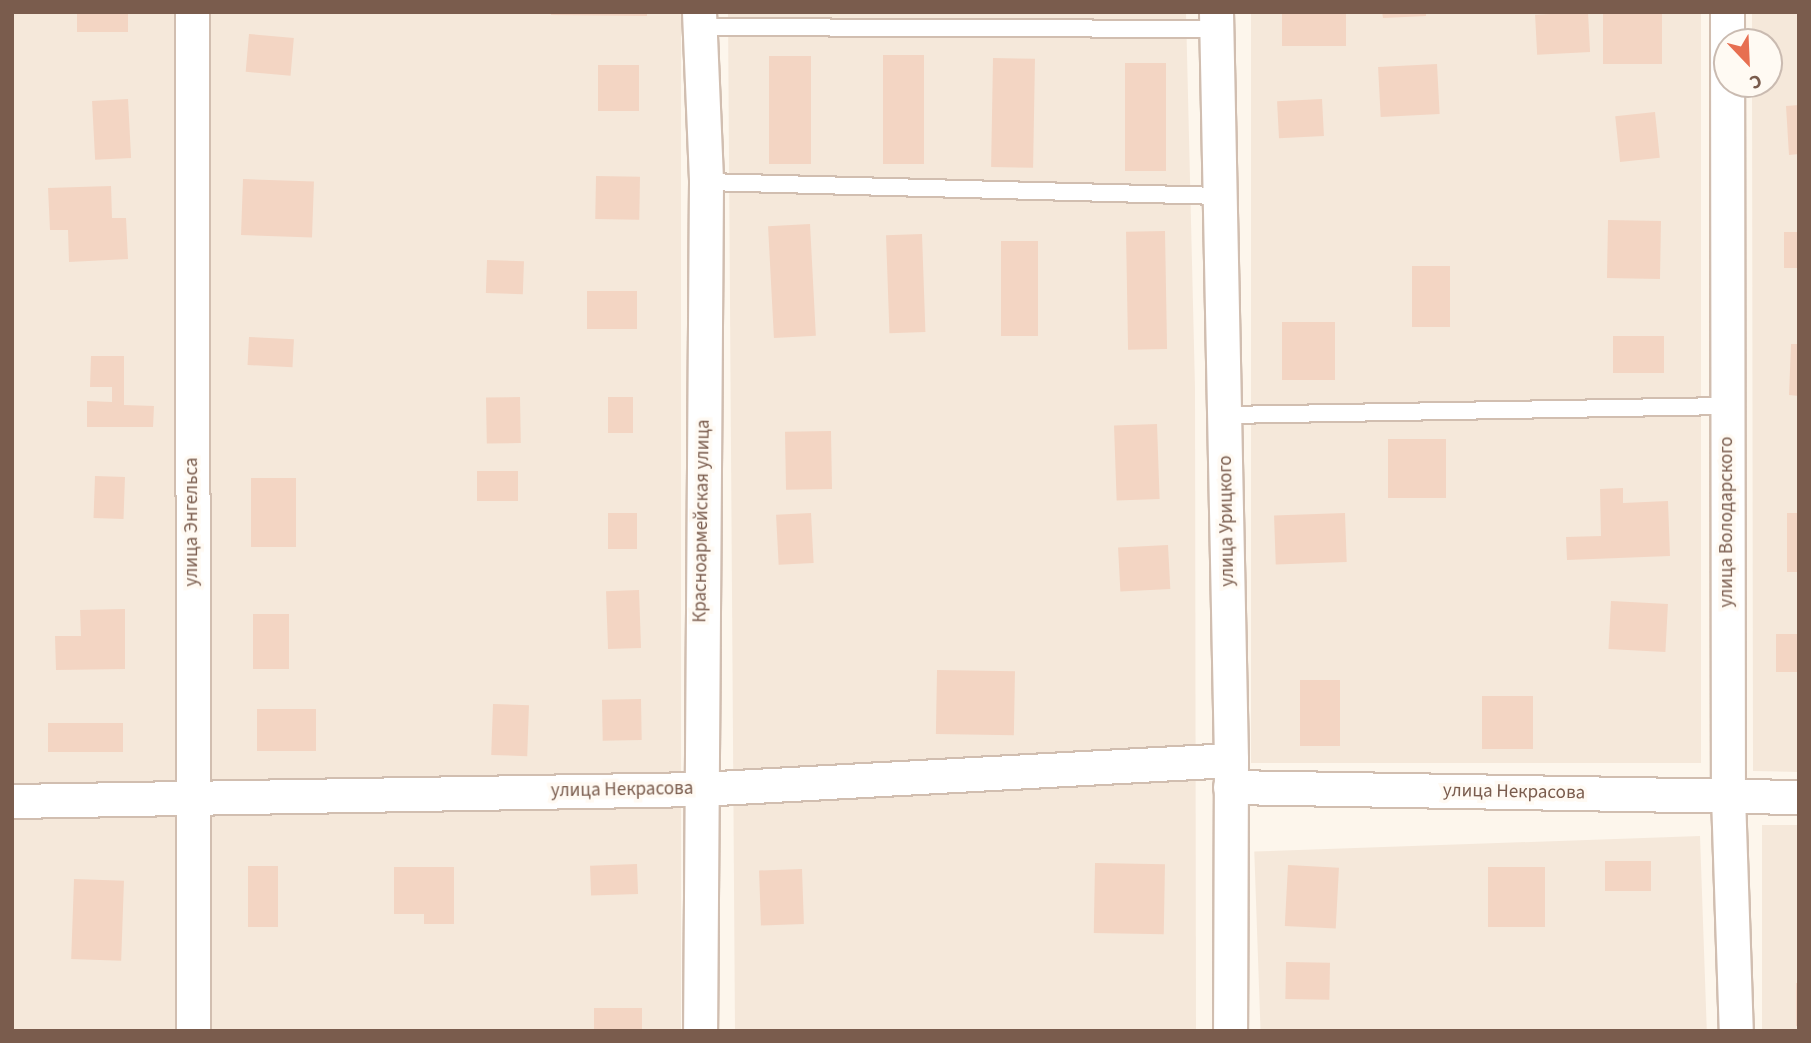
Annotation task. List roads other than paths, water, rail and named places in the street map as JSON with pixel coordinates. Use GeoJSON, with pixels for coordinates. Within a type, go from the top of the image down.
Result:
{"type":"FeatureCollection","features":[{"type":"Feature","properties":{"kind":"street","name":"улица Энгельса"},"geometry":{"type":"LineString","coordinates":[[192,12],[193,1031]]}},
{"type":"Feature","properties":{"kind":"street","name":"улица Володарского"},"geometry":{"type":"LineString","coordinates":[[1727,12],[1728,796],[1736,1031]]}},
{"type":"Feature","properties":{"kind":"street","name":"Красноармейская улица"},"geometry":{"type":"LineString","coordinates":[[699,20],[706,182],[699,789],[700,1031]]}},
{"type":"Feature","properties":{"kind":"street","name":"улица Урицкого"},"geometry":{"type":"LineString","coordinates":[[1216,21],[1226,415],[1230,1031]]}},
{"type":"Feature","properties":{"kind":"street","name":"улица Некрасова"},"geometry":{"type":"LineString","coordinates":[[12,801],[699,789],[1230,773],[1799,797]]}},
{"type":"Feature","properties":{"kind":"lane"},"geometry":{"type":"LineString","coordinates":[[699,20],[1216,21]]}},
{"type":"Feature","properties":{"kind":"lane"},"geometry":{"type":"LineString","coordinates":[[706,182],[1220,196]]}},
{"type":"Feature","properties":{"kind":"lane"},"geometry":{"type":"LineString","coordinates":[[1226,415],[1727,406]]}}]}
